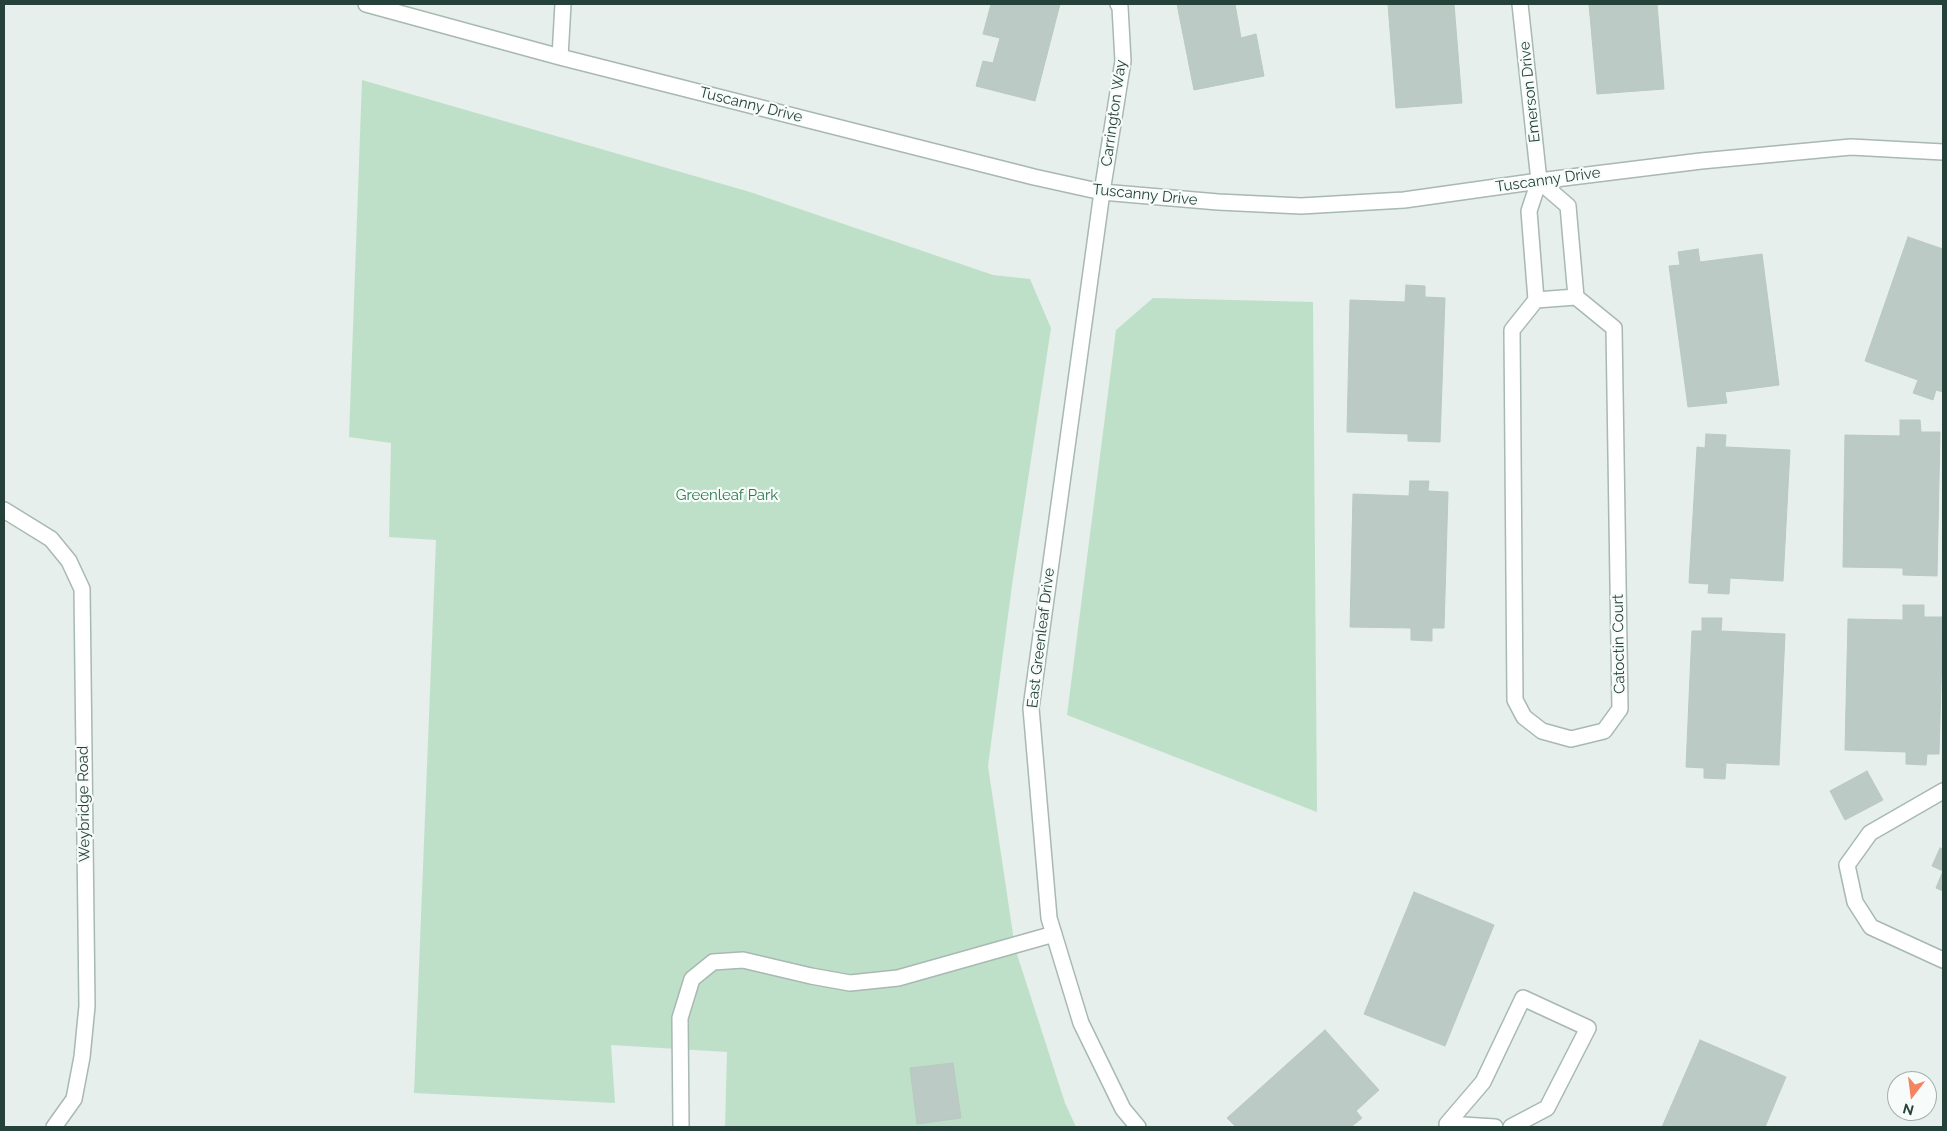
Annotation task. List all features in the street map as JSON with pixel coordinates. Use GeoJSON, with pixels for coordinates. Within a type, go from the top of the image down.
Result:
{"type":"FeatureCollection","features":[{"type":"Feature","properties":{"kind":"street","name":"Tuscanny Drive"},"geometry":{"type":"LineString","coordinates":[[366,4],[560,57],[1102,192],[1218,202],[1301,206],[1404,200],[1701,161],[1851,147],[1943,152]]}},
{"type":"Feature","properties":{"kind":"street"},"geometry":{"type":"LineString","coordinates":[[560,57],[563,4]]}},
{"type":"Feature","properties":{"kind":"street","name":"Carrington Way"},"geometry":{"type":"LineString","coordinates":[[1102,192],[1123,61],[1120,7],[1118,4]]}},
{"type":"Feature","properties":{"kind":"street","name":"Emerson Drive"},"geometry":{"type":"LineString","coordinates":[[1520,4],[1540,181]]}},
{"type":"Feature","properties":{"kind":"street"},"geometry":{"type":"LineString","coordinates":[[1540,181],[1568,206],[1576,297],[1536,300],[1529,211],[1540,181]]}},
{"type":"Feature","properties":{"kind":"street","name":"East Greenleaf Drive"},"geometry":{"type":"LineString","coordinates":[[1102,192],[1031,708],[1050,918],[1054,934],[1081,1023],[1123,1109],[1138,1127]]}},
{"type":"Feature","properties":{"kind":"street","name":"Catoctin Court"},"geometry":{"type":"LineString","coordinates":[[1536,300],[1512,330],[1515,700],[1524,717],[1542,731],[1571,739],[1604,731],[1620,709],[1614,328],[1576,297]]}},
{"type":"Feature","properties":{"kind":"street","name":"Weybridge Road"},"geometry":{"type":"LineString","coordinates":[[4,510],[51,539],[69,561],[82,589],[87,1006],[82,1057],[74,1098],[54,1127]]}},
{"type":"Feature","properties":{"kind":"street"},"geometry":{"type":"LineString","coordinates":[[1943,791],[1870,833],[1848,866],[1855,902],[1871,927],[1943,960]]}},
{"type":"Feature","properties":{"kind":"street"},"geometry":{"type":"LineString","coordinates":[[681,1127],[680,1018],[692,979],[714,962],[744,960],[850,983],[898,978],[1054,934]]}},
{"type":"Feature","properties":{"kind":"street"},"geometry":{"type":"LineString","coordinates":[[1445,1126],[1483,1082],[1523,998],[1588,1028],[1547,1108],[1511,1127]]}},
{"type":"Feature","properties":{"kind":"street"},"geometry":{"type":"LineString","coordinates":[[1445,1126],[1495,1127]]}},
{"type":"Feature","properties":{"kind":"green space","name":"Greenleaf Park"},"geometry":{"type":"Polygon","coordinates":[[[362,80],[750,192],[993,275],[1030,279],[1051,328],[1013,578],[988,766],[1015,948],[1065,1103],[1076,1127],[725,1127],[727,1052],[611,1045],[615,1103],[414,1093],[436,540],[389,537],[391,443],[349,437],[362,80]]]}},
{"type":"Feature","properties":{"kind":"green space"},"geometry":{"type":"Polygon","coordinates":[[[1153,298],[1313,302],[1317,812],[1067,715],[1116,330],[1153,298]]]}},
{"type":"Feature","properties":{"kind":"building"},"geometry":{"type":"Polygon","coordinates":[[[991,4],[1060,4],[1035,101],[976,86],[983,61],[993,63],[1000,38],[983,34],[991,4]]]}},
{"type":"Feature","properties":{"kind":"building"},"geometry":{"type":"Polygon","coordinates":[[[1177,4],[1235,4],[1241,38],[1256,34],[1264,76],[1194,90],[1177,4]]]}},
{"type":"Feature","properties":{"kind":"building"},"geometry":{"type":"Polygon","coordinates":[[[1388,4],[1454,4],[1462,103],[1396,108],[1388,4]]]}},
{"type":"Feature","properties":{"kind":"building"},"geometry":{"type":"Polygon","coordinates":[[[1589,4],[1657,4],[1664,89],[1597,94],[1589,4]]]}},
{"type":"Feature","properties":{"kind":"building"},"geometry":{"type":"Polygon","coordinates":[[[1908,237],[1943,249],[1943,392],[1936,390],[1933,400],[1913,393],[1918,380],[1865,361],[1908,237]]]}},
{"type":"Feature","properties":{"kind":"building"},"geometry":{"type":"Polygon","coordinates":[[[1698,249],[1700,262],[1762,254],[1779,385],[1725,392],[1727,403],[1688,407],[1669,266],[1680,265],[1678,252],[1698,249]]]}},
{"type":"Feature","properties":{"kind":"building"},"geometry":{"type":"Polygon","coordinates":[[[1406,285],[1425,286],[1425,297],[1445,298],[1440,442],[1408,441],[1408,434],[1347,432],[1350,300],[1405,302],[1406,285]]]}},
{"type":"Feature","properties":{"kind":"building"},"geometry":{"type":"Polygon","coordinates":[[[1900,420],[1920,420],[1921,432],[1940,432],[1937,576],[1903,575],[1903,568],[1843,567],[1845,435],[1900,436],[1900,420]]]}},
{"type":"Feature","properties":{"kind":"building"},"geometry":{"type":"Polygon","coordinates":[[[1706,434],[1726,435],[1725,447],[1790,450],[1783,581],[1730,578],[1729,594],[1708,593],[1709,584],[1689,583],[1697,447],[1705,448],[1706,434]]]}},
{"type":"Feature","properties":{"kind":"building"},"geometry":{"type":"Polygon","coordinates":[[[1410,481],[1429,481],[1428,491],[1448,492],[1444,628],[1432,628],[1432,641],[1411,640],[1411,628],[1350,627],[1353,494],[1409,496],[1410,481]]]}},
{"type":"Feature","properties":{"kind":"building"},"geometry":{"type":"Polygon","coordinates":[[[1903,605],[1924,605],[1924,617],[1943,617],[1939,754],[1927,754],[1926,765],[1906,764],[1906,752],[1845,750],[1848,619],[1903,620],[1903,605]]]}},
{"type":"Feature","properties":{"kind":"building"},"geometry":{"type":"Polygon","coordinates":[[[1702,618],[1722,618],[1721,631],[1785,634],[1779,765],[1726,763],[1725,779],[1704,778],[1704,768],[1686,767],[1692,631],[1702,631],[1702,618]]]}},
{"type":"Feature","properties":{"kind":"building"},"geometry":{"type":"Polygon","coordinates":[[[1867,771],[1883,800],[1845,820],[1830,791],[1867,771]]]}},
{"type":"Feature","properties":{"kind":"building"},"geometry":{"type":"Polygon","coordinates":[[[1940,848],[1943,849],[1943,871],[1932,866],[1940,848]]]}},
{"type":"Feature","properties":{"kind":"building"},"geometry":{"type":"Polygon","coordinates":[[[1943,871],[1943,891],[1936,888],[1943,871]]]}},
{"type":"Feature","properties":{"kind":"building"},"geometry":{"type":"Polygon","coordinates":[[[1414,892],[1494,925],[1445,1046],[1364,1014],[1414,892]]]}},
{"type":"Feature","properties":{"kind":"building"},"geometry":{"type":"Polygon","coordinates":[[[1325,1030],[1379,1090],[1356,1111],[1362,1118],[1351,1127],[1236,1127],[1227,1118],[1325,1030]]]}},
{"type":"Feature","properties":{"kind":"building"},"geometry":{"type":"Polygon","coordinates":[[[1700,1040],[1786,1077],[1765,1127],[1662,1127],[1700,1040]]]}},
{"type":"Feature","properties":{"kind":"building"},"geometry":{"type":"Polygon","coordinates":[[[953,1063],[961,1118],[917,1124],[910,1068],[953,1063]]]}}]}
